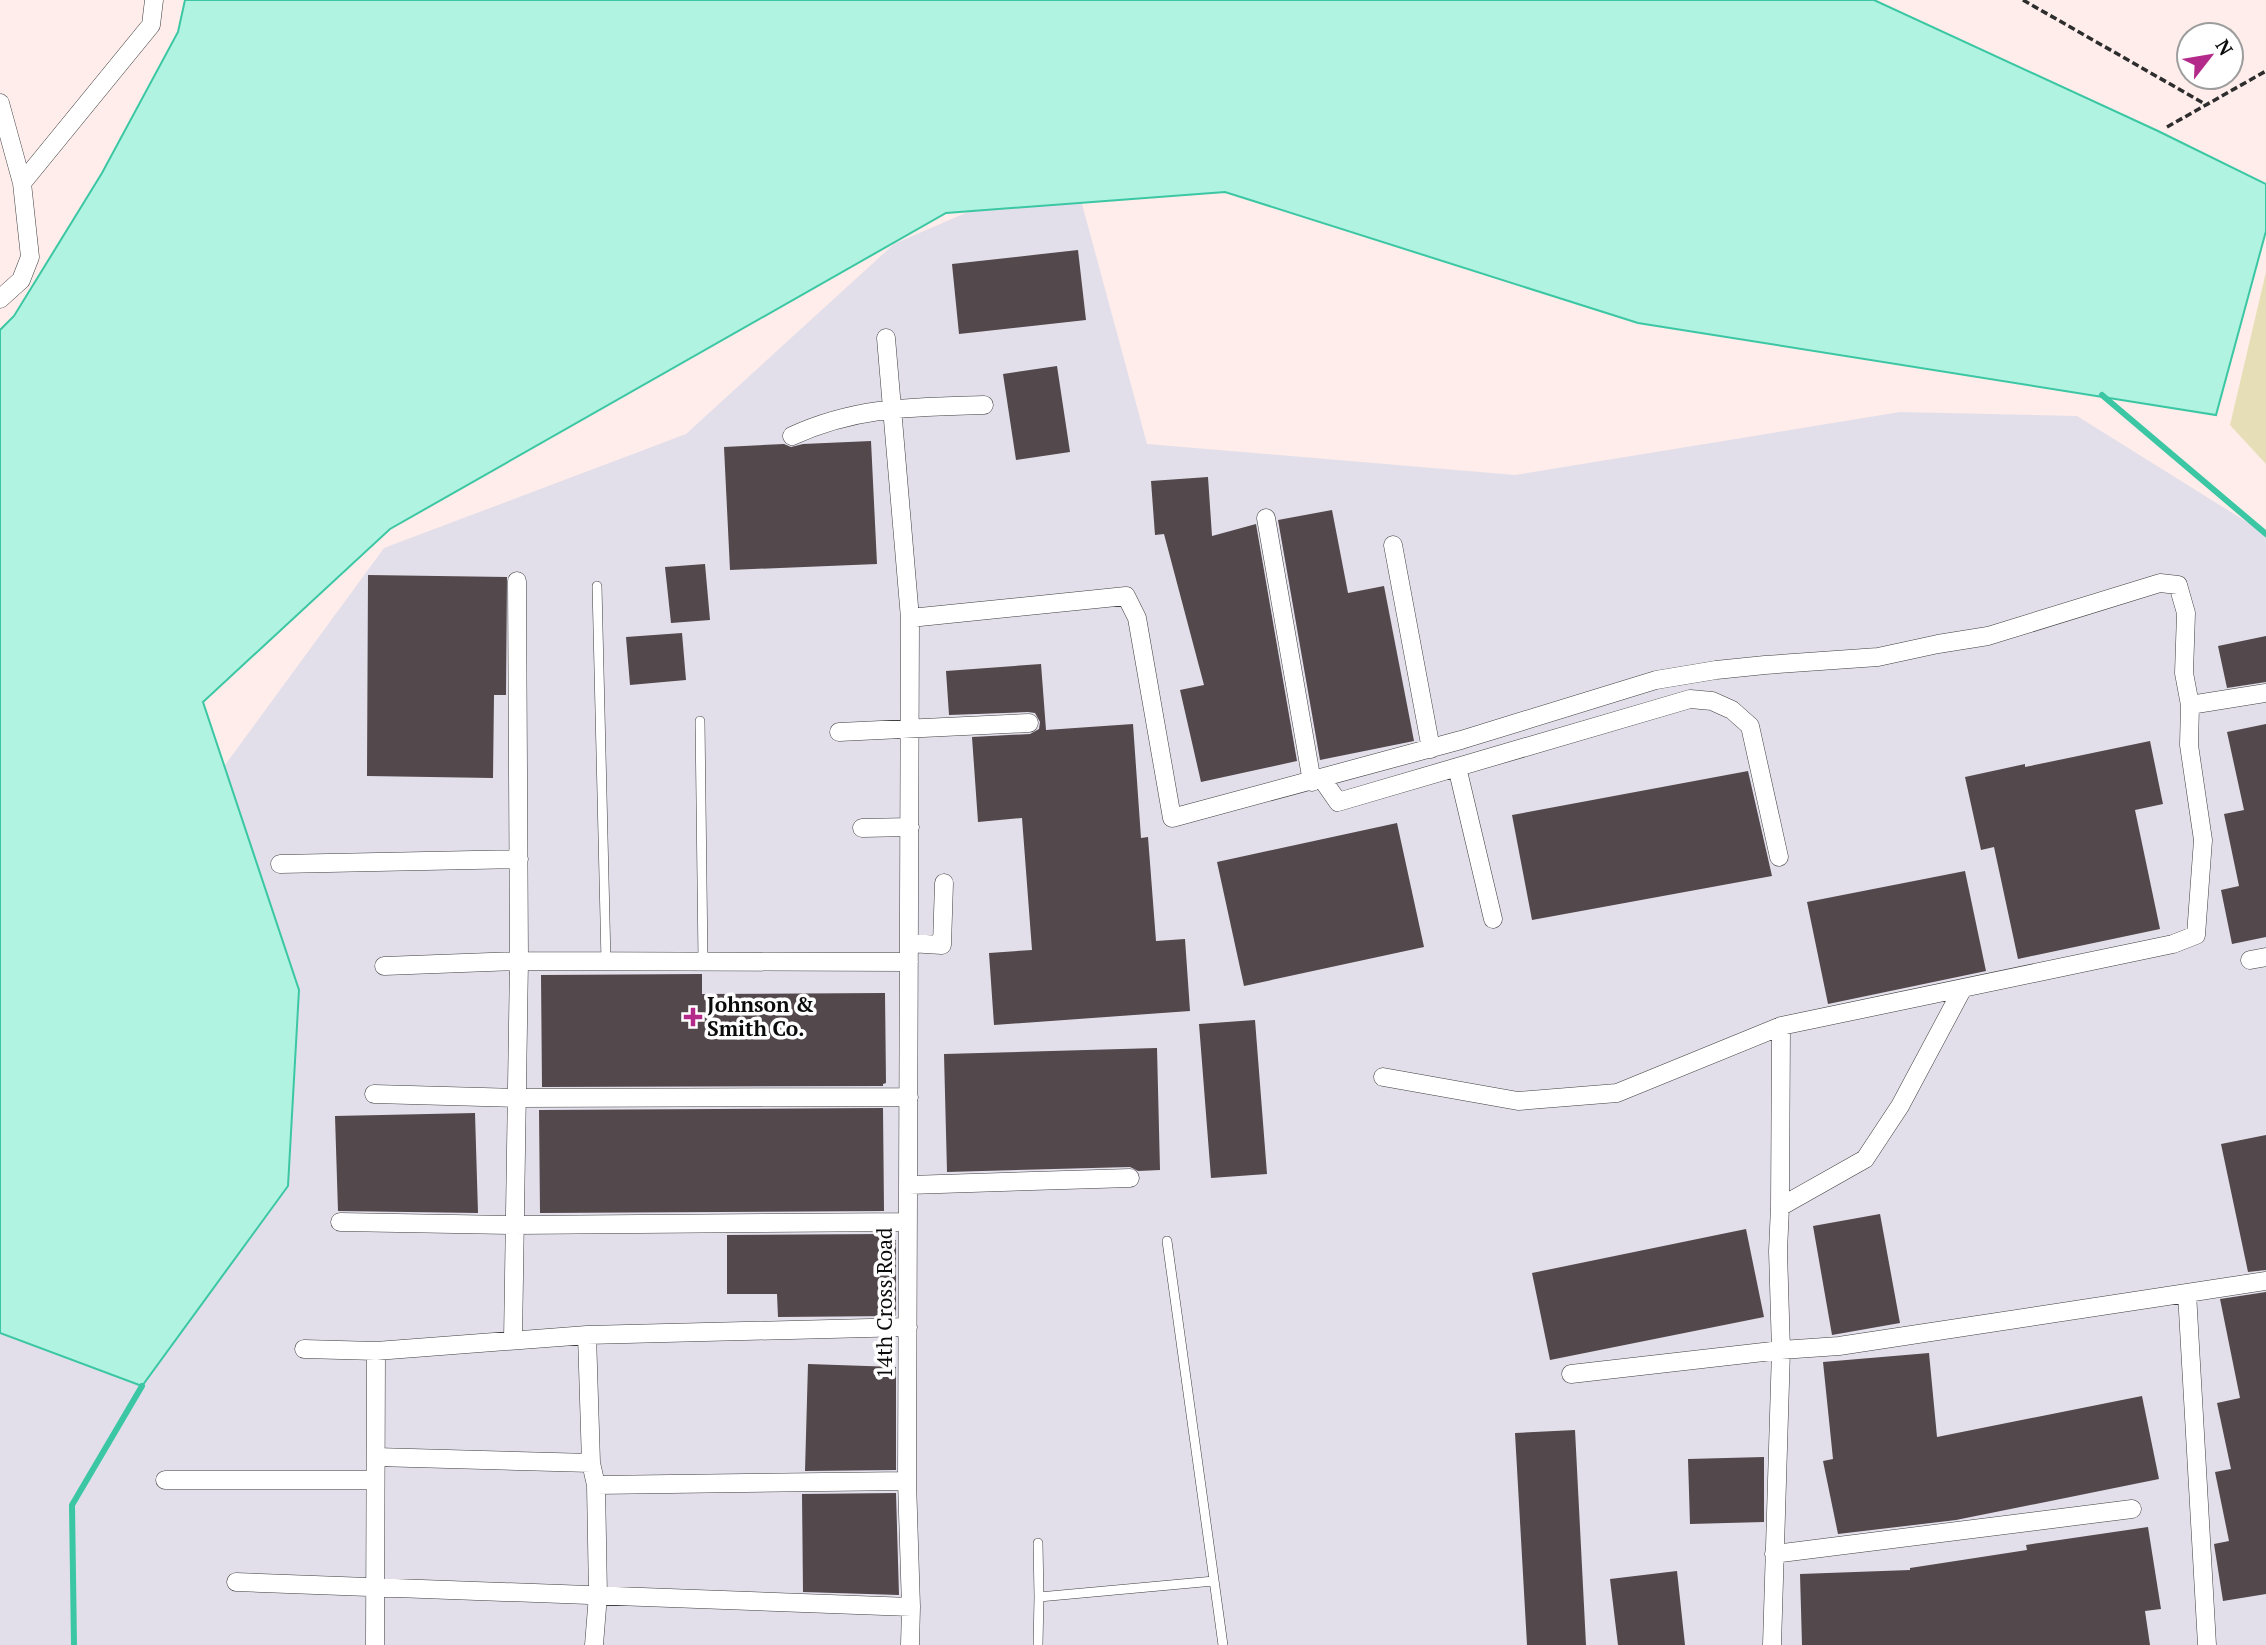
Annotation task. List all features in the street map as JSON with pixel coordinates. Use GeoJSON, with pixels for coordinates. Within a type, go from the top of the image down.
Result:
{"type":"FeatureCollection","features":[{"type":"Feature","properties":{"kind":"street"},"geometry":{"type":"LineString","coordinates":[[22,183],[151,25],[154,0]]}},
{"type":"Feature","properties":{"kind":"street"},"geometry":{"type":"LineString","coordinates":[[0,103],[22,183],[30,257],[21,280],[0,299]]}},
{"type":"Feature","properties":{"kind":"street","name":"14th Cross Road"},"geometry":{"type":"LineString","coordinates":[[886,338],[910,618],[907,1481],[911,1607],[909,1645]]}},
{"type":"Feature","properties":{"kind":"street"},"geometry":{"type":"LineString","coordinates":[[792,436],[845,416],[892,408],[984,405]]}},
{"type":"Feature","properties":{"kind":"street"},"geometry":{"type":"LineString","coordinates":[[1266,518],[1317,780],[1338,802],[1690,699],[1712,701],[1732,710],[1750,726],[1779,857]]}},
{"type":"Feature","properties":{"kind":"street"},"geometry":{"type":"LineString","coordinates":[[1393,545],[1431,749]]}},
{"type":"Feature","properties":{"kind":"street"},"geometry":{"type":"LineString","coordinates":[[513,1340],[519,961],[517,581]]}},
{"type":"Feature","properties":{"kind":"street"},"geometry":{"type":"LineString","coordinates":[[910,618],[1126,596],[1137,618],[1172,818],[1431,749],[1656,680],[1716,670],[1878,657],[1988,636],[2160,583],[2178,585],[2186,613],[2184,673],[2190,705],[2189,745],[2203,840],[2196,935],[2173,944],[1781,1026],[1616,1093],[1518,1101],[1382,1077]]}},
{"type":"Feature","properties":{"kind":"street"},"geometry":{"type":"LineString","coordinates":[[2190,705],[2266,693]]}},
{"type":"Feature","properties":{"kind":"street"},"geometry":{"type":"LineString","coordinates":[[839,732],[1029,723]]}},
{"type":"Feature","properties":{"kind":"street"},"geometry":{"type":"LineString","coordinates":[[1457,767],[1493,919]]}},
{"type":"Feature","properties":{"kind":"street"},"geometry":{"type":"LineString","coordinates":[[862,828],[910,827]]}},
{"type":"Feature","properties":{"kind":"street"},"geometry":{"type":"LineString","coordinates":[[280,864],[519,859]]}},
{"type":"Feature","properties":{"kind":"street"},"geometry":{"type":"LineString","coordinates":[[384,966],[519,961],[703,961],[909,952],[942,945],[944,883]]}},
{"type":"Feature","properties":{"kind":"street"},"geometry":{"type":"LineString","coordinates":[[1780,1207],[1865,1158],[1900,1106],[1963,988]]}},
{"type":"Feature","properties":{"kind":"street"},"geometry":{"type":"LineString","coordinates":[[1772,1645],[1781,1350],[1778,1251],[1781,1026]]}},
{"type":"Feature","properties":{"kind":"street"},"geometry":{"type":"LineString","coordinates":[[374,1094],[517,1098],[909,1097]]}},
{"type":"Feature","properties":{"kind":"street"},"geometry":{"type":"LineString","coordinates":[[909,1185],[1130,1178]]}},
{"type":"Feature","properties":{"kind":"street"},"geometry":{"type":"LineString","coordinates":[[340,1222],[515,1225],[908,1222]]}},
{"type":"Feature","properties":{"kind":"street"},"geometry":{"type":"LineString","coordinates":[[1571,1374],[1839,1346],[2266,1281]]}},
{"type":"Feature","properties":{"kind":"street"},"geometry":{"type":"LineString","coordinates":[[2187,1293],[2207,1645]]}},
{"type":"Feature","properties":{"kind":"street"},"geometry":{"type":"LineString","coordinates":[[304,1349],[376,1351],[587,1335],[908,1327]]}},
{"type":"Feature","properties":{"kind":"street"},"geometry":{"type":"LineString","coordinates":[[587,1335],[591,1463],[596,1485],[598,1595],[594,1645]]}},
{"type":"Feature","properties":{"kind":"street"},"geometry":{"type":"LineString","coordinates":[[375,1645],[376,1351]]}},
{"type":"Feature","properties":{"kind":"street"},"geometry":{"type":"LineString","coordinates":[[376,1457],[591,1463]]}},
{"type":"Feature","properties":{"kind":"street"},"geometry":{"type":"LineString","coordinates":[[165,1480],[375,1480]]}},
{"type":"Feature","properties":{"kind":"street"},"geometry":{"type":"LineString","coordinates":[[596,1485],[907,1481]]}},
{"type":"Feature","properties":{"kind":"street"},"geometry":{"type":"LineString","coordinates":[[1774,1554],[2132,1509]]}},
{"type":"Feature","properties":{"kind":"street"},"geometry":{"type":"LineString","coordinates":[[236,1582],[911,1607]]}},
{"type":"Feature","properties":{"kind":"lane"},"geometry":{"type":"LineString","coordinates":[[597,586],[606,961]]}},
{"type":"Feature","properties":{"kind":"lane"},"geometry":{"type":"LineString","coordinates":[[700,721],[703,961]]}},
{"type":"Feature","properties":{"kind":"lane"},"geometry":{"type":"LineString","coordinates":[[1167,1241],[1223,1645]]}},
{"type":"Feature","properties":{"kind":"lane"},"geometry":{"type":"LineString","coordinates":[[1038,1543],[1038,1645]]}},
{"type":"Feature","properties":{"kind":"lane"},"geometry":{"type":"LineString","coordinates":[[1039,1597],[1214,1581]]}},
{"type":"Feature","properties":{"kind":"path"},"geometry":{"type":"LineString","coordinates":[[2023,0],[2206,104]]}},
{"type":"Feature","properties":{"kind":"path"},"geometry":{"type":"LineString","coordinates":[[2167,127],[2266,71]]}},
{"type":"Feature","properties":{"kind":"shaded area"},"geometry":{"type":"Polygon","coordinates":[[[185,0],[1874,0],[2266,184],[2266,231],[2216,415],[1638,323],[1225,192],[946,213],[390,529],[203,702],[299,990],[288,1186],[142,1386],[0,1333],[0,330],[14,316],[102,173],[178,32],[185,0]]]}},
{"type":"Feature","properties":{"kind":"shaded area"},"geometry":{"type":"Polygon","coordinates":[[[1072,167],[1147,444],[1515,475],[1900,412],[2077,416],[2266,534],[2266,1645],[0,1645],[0,1072],[384,548],[686,434],[894,244],[1072,167]]]}},
{"type":"Feature","properties":{"kind":"shaded area"},"geometry":{"type":"Polygon","coordinates":[[[2266,272],[2266,464],[2230,425],[2266,272]]]}},
{"type":"Feature","properties":{"kind":"building"},"geometry":{"type":"Polygon","coordinates":[[[1078,250],[1086,320],[959,334],[952,264],[1078,250]]]}},
{"type":"Feature","properties":{"kind":"building"},"geometry":{"type":"Polygon","coordinates":[[[1057,366],[1070,452],[1016,460],[1003,374],[1057,366]]]}},
{"type":"Feature","properties":{"kind":"building"},"geometry":{"type":"Polygon","coordinates":[[[871,441],[877,564],[730,570],[724,447],[784,444],[791,447],[871,441]]]}},
{"type":"Feature","properties":{"kind":"building"},"geometry":{"type":"Polygon","coordinates":[[[1208,477],[1212,536],[1256,524],[1297,761],[1201,782],[1180,690],[1204,685],[1164,534],[1155,535],[1151,481],[1208,477]]]}},
{"type":"Feature","properties":{"kind":"building"},"geometry":{"type":"Polygon","coordinates":[[[1332,510],[1348,593],[1384,586],[1414,741],[1320,760],[1278,520],[1332,510]]]}},
{"type":"Feature","properties":{"kind":"building"},"geometry":{"type":"Polygon","coordinates":[[[705,564],[710,620],[671,623],[665,567],[705,564]]]}},
{"type":"Feature","properties":{"kind":"building"},"geometry":{"type":"Polygon","coordinates":[[[368,575],[507,577],[506,695],[494,695],[493,778],[367,776],[368,575]]]}},
{"type":"Feature","properties":{"kind":"building"},"geometry":{"type":"Polygon","coordinates":[[[682,633],[686,680],[630,685],[626,637],[682,633]]]}},
{"type":"Feature","properties":{"kind":"building"},"geometry":{"type":"Polygon","coordinates":[[[2266,636],[2266,682],[2227,688],[2218,646],[2266,636]]]}},
{"type":"Feature","properties":{"kind":"building"},"geometry":{"type":"Polygon","coordinates":[[[1041,664],[1046,730],[1133,724],[1141,838],[1148,837],[1156,941],[1185,939],[1190,1011],[994,1025],[989,953],[1032,950],[1022,818],[978,822],[972,737],[1030,734],[1039,729],[1040,722],[1035,713],[1028,712],[949,715],[946,671],[1041,664]]]}},
{"type":"Feature","properties":{"kind":"building"},"geometry":{"type":"Polygon","coordinates":[[[2266,724],[2266,937],[2232,944],[2221,890],[2239,886],[2224,814],[2244,810],[2227,732],[2266,724]]]}},
{"type":"Feature","properties":{"kind":"building"},"geometry":{"type":"Polygon","coordinates":[[[2150,741],[2163,804],[2135,810],[2160,929],[2018,959],[1994,847],[1981,850],[1965,777],[2150,741]]]}},
{"type":"Feature","properties":{"kind":"building"},"geometry":{"type":"Polygon","coordinates":[[[1748,771],[1772,876],[1532,920],[1512,815],[1748,771]]]}},
{"type":"Feature","properties":{"kind":"building"},"geometry":{"type":"Polygon","coordinates":[[[1397,823],[1424,947],[1244,986],[1217,862],[1397,823]]]}},
{"type":"Feature","properties":{"kind":"building"},"geometry":{"type":"Polygon","coordinates":[[[1965,871],[1986,971],[1828,1004],[1807,902],[1965,871]]]}},
{"type":"Feature","properties":{"kind":"building"},"geometry":{"type":"Polygon","coordinates":[[[702,974],[702,994],[885,993],[886,1083],[883,1086],[542,1087],[541,975],[702,974]]]}},
{"type":"Feature","properties":{"kind":"building"},"geometry":{"type":"Polygon","coordinates":[[[1255,1020],[1267,1174],[1211,1178],[1199,1024],[1255,1020]]]}},
{"type":"Feature","properties":{"kind":"building"},"geometry":{"type":"Polygon","coordinates":[[[1157,1048],[1160,1170],[1138,1171],[1130,1167],[947,1172],[944,1054],[1157,1048]]]}},
{"type":"Feature","properties":{"kind":"building"},"geometry":{"type":"Polygon","coordinates":[[[883,1108],[884,1211],[540,1213],[539,1110],[883,1108]]]}},
{"type":"Feature","properties":{"kind":"building"},"geometry":{"type":"Polygon","coordinates":[[[475,1113],[478,1213],[338,1211],[335,1116],[475,1113]]]}},
{"type":"Feature","properties":{"kind":"building"},"geometry":{"type":"Polygon","coordinates":[[[2266,1135],[2266,1270],[2248,1272],[2221,1144],[2266,1135]]]}},
{"type":"Feature","properties":{"kind":"building"},"geometry":{"type":"Polygon","coordinates":[[[1880,1214],[1900,1323],[1832,1335],[1813,1226],[1880,1214]]]}},
{"type":"Feature","properties":{"kind":"building"},"geometry":{"type":"Polygon","coordinates":[[[1746,1229],[1764,1317],[1550,1360],[1532,1273],[1746,1229]]]}},
{"type":"Feature","properties":{"kind":"building"},"geometry":{"type":"Polygon","coordinates":[[[885,1234],[885,1240],[896,1240],[896,1316],[778,1317],[777,1294],[727,1294],[727,1235],[885,1234]]]}},
{"type":"Feature","properties":{"kind":"building"},"geometry":{"type":"Polygon","coordinates":[[[2266,1292],[2266,1594],[2223,1601],[2214,1544],[2229,1541],[2215,1472],[2231,1469],[2217,1403],[2240,1398],[2220,1299],[2266,1292]]]}},
{"type":"Feature","properties":{"kind":"building"},"geometry":{"type":"Polygon","coordinates":[[[1929,1353],[1937,1437],[2142,1396],[2159,1479],[1956,1520],[1838,1534],[1823,1461],[1833,1459],[1823,1362],[1929,1353]]]}},
{"type":"Feature","properties":{"kind":"building"},"geometry":{"type":"Polygon","coordinates":[[[808,1364],[896,1367],[896,1470],[805,1471],[808,1364]]]}},
{"type":"Feature","properties":{"kind":"building"},"geometry":{"type":"Polygon","coordinates":[[[1575,1430],[1586,1645],[1527,1645],[1515,1433],[1575,1430]]]}},
{"type":"Feature","properties":{"kind":"building"},"geometry":{"type":"Polygon","coordinates":[[[1764,1457],[1764,1522],[1690,1524],[1688,1459],[1764,1457]]]}},
{"type":"Feature","properties":{"kind":"building"},"geometry":{"type":"Polygon","coordinates":[[[896,1493],[899,1595],[803,1592],[802,1494],[896,1493]]]}},
{"type":"Feature","properties":{"kind":"building"},"geometry":{"type":"Polygon","coordinates":[[[2148,1527],[2161,1609],[2145,1611],[2150,1645],[1802,1645],[1800,1574],[1910,1570],[2027,1550],[2026,1545],[2148,1527]]]}},
{"type":"Feature","properties":{"kind":"building"},"geometry":{"type":"Polygon","coordinates":[[[1677,1571],[1685,1645],[1618,1645],[1610,1579],[1677,1571]]]}},
{"type":"Feature","properties":{"kind":"waterway"},"geometry":{"type":"LineString","coordinates":[[2102,395],[2266,534]]}},
{"type":"Feature","properties":{"kind":"waterway"},"geometry":{"type":"LineString","coordinates":[[74,1645],[72,1505],[142,1386]]}},
{"type":"Feature","properties":{"kind":"place","name":"Johnson & Smith Co."},"geometry":{"type":"Point","coordinates":[693,1017]}}]}
